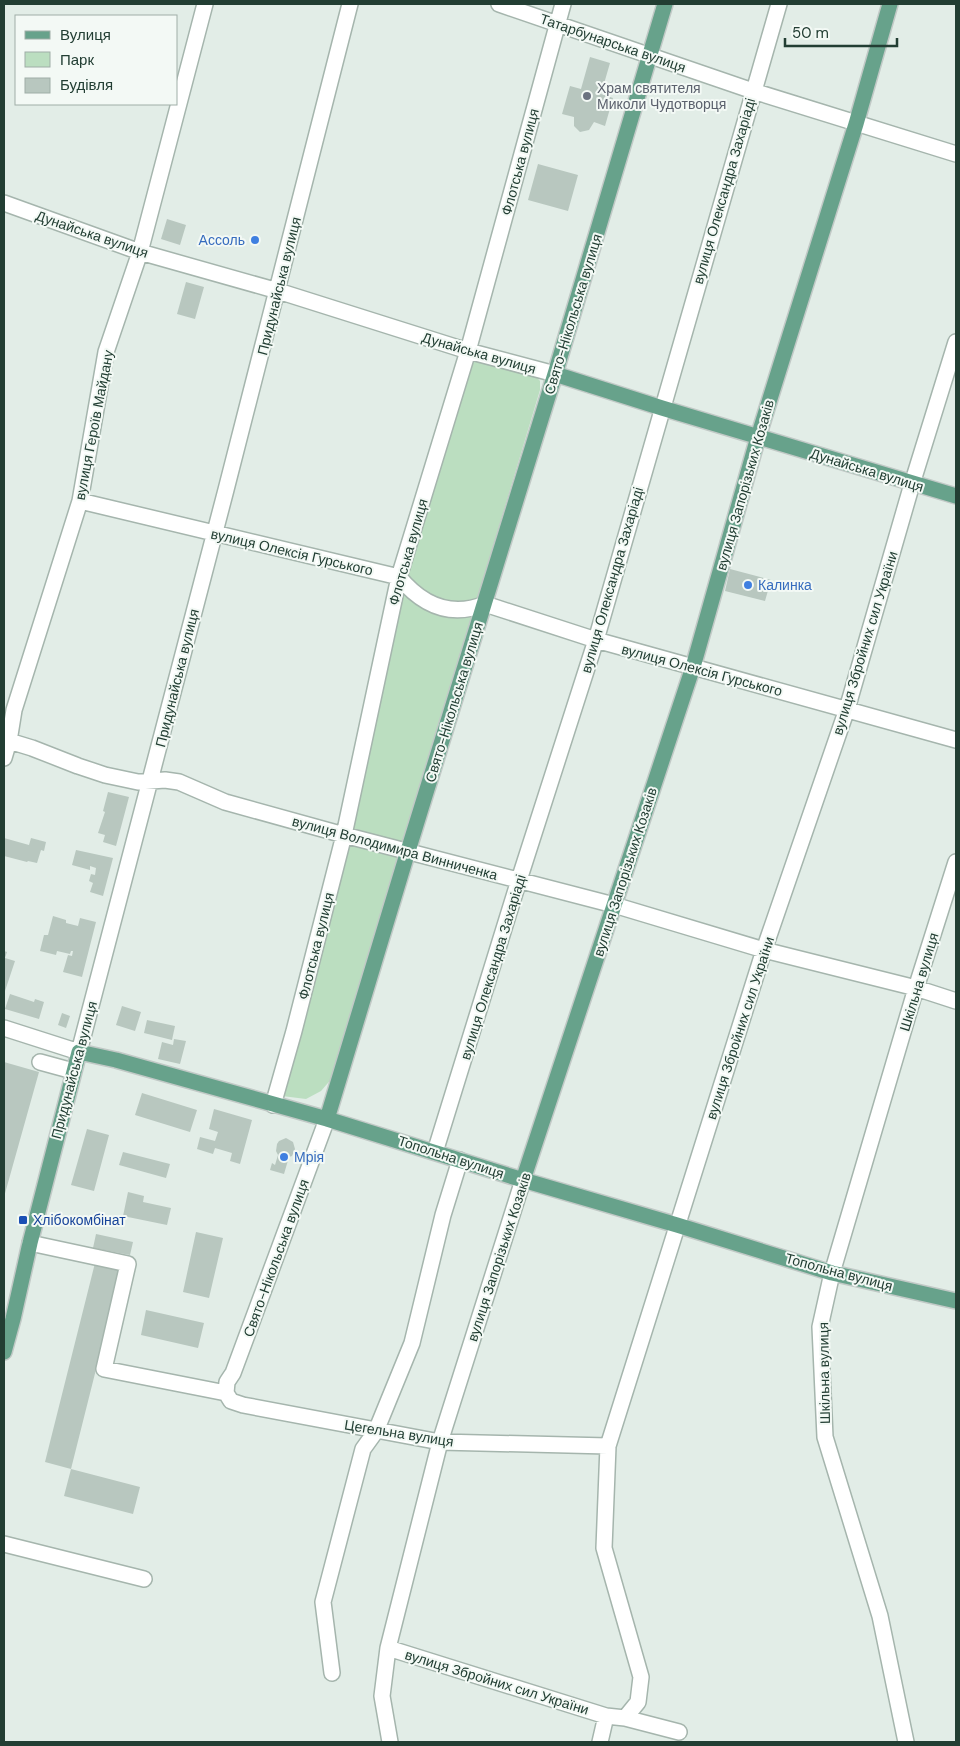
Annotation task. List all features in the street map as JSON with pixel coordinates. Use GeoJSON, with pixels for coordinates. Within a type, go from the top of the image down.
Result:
{"type":"FeatureCollection","features":[{"type":"Feature","properties":{"kind":"main road","name":"Свято-Нікольська вулиця"},"geometry":{"type":"LineString","coordinates":[[327,1118],[555,374],[665,4]]}},
{"type":"Feature","properties":{"kind":"main road","name":"вулиця Запорізьких Козаків"},"geometry":{"type":"LineString","coordinates":[[523,1180],[693,668],[758,437],[856,124],[890,4]]}},
{"type":"Feature","properties":{"kind":"main road","name":"Дунайська вулиця"},"geometry":{"type":"LineString","coordinates":[[555,374],[956,496]]}},
{"type":"Feature","properties":{"kind":"main road","name":"Придунайська вулиця"},"geometry":{"type":"LineString","coordinates":[[4,1352],[14,1319],[30,1243],[79,1052]]}},
{"type":"Feature","properties":{"kind":"main road","name":"Топольна вулиця"},"geometry":{"type":"LineString","coordinates":[[79,1052],[116,1060],[327,1118],[523,1180],[832,1273],[956,1301]]}},
{"type":"Feature","properties":{"kind":"street","name":"вулиця Героїв Майдану"},"geometry":{"type":"LineString","coordinates":[[4,758],[14,710],[80,501],[106,352],[140,252],[206,4]]}},
{"type":"Feature","properties":{"kind":"street","name":"Придунайська вулиця"},"geometry":{"type":"LineString","coordinates":[[79,1052],[278,291],[350,4]]}},
{"type":"Feature","properties":{"kind":"street","name":"Татарбунарська вулиця"},"geometry":{"type":"LineString","coordinates":[[499,4],[753,92],[956,154]]}},
{"type":"Feature","properties":{"kind":"street","name":"Флотська вулиця"},"geometry":{"type":"LineString","coordinates":[[274,1104],[344,835],[399,577],[468,351],[563,4]]}},
{"type":"Feature","properties":{"kind":"street","name":"вулиця Олександра Захаріаді"},"geometry":{"type":"LineString","coordinates":[[436,1152],[519,880],[596,640],[779,4]]}},
{"type":"Feature","properties":{"kind":"street","name":"Дунайська вулиця"},"geometry":{"type":"LineString","coordinates":[[4,203],[140,252],[278,291],[468,351],[555,374]]}},
{"type":"Feature","properties":{"kind":"street","name":"вулиця Збройних сил України"},"geometry":{"type":"LineString","coordinates":[[625,1718],[638,1702],[641,1677],[624,1611],[604,1548],[608,1446],[764,950],[847,709],[912,484],[956,342]]}},
{"type":"Feature","properties":{"kind":"street","name":"вулиця Олексія Гурського"},"geometry":{"type":"LineString","coordinates":[[80,501],[399,577]]}},
{"type":"Feature","properties":{"kind":"street"},"geometry":{"type":"LineString","coordinates":[[399,577],[410,590],[424,601],[437,606],[458,610],[474,608],[485,604]]}},
{"type":"Feature","properties":{"kind":"street","name":"вулиця Олексія Гурського"},"geometry":{"type":"LineString","coordinates":[[485,604],[596,640],[956,740]]}},
{"type":"Feature","properties":{"kind":"street","name":"вулиця Володимира Винниченка"},"geometry":{"type":"LineString","coordinates":[[9,741],[105,775],[127,780],[179,782],[224,802],[614,905],[764,950],[916,988],[956,1001]]}},
{"type":"Feature","properties":{"kind":"street","name":"Шкільна вулиця"},"geometry":{"type":"LineString","coordinates":[[906,1742],[880,1616],[825,1437],[820,1328],[832,1273],[916,988],[956,862]]}},
{"type":"Feature","properties":{"kind":"street","name":"Топольна вулиця"},"geometry":{"type":"LineString","coordinates":[[4,1028],[79,1052]]}},
{"type":"Feature","properties":{"kind":"street"},"geometry":{"type":"LineString","coordinates":[[40,1062],[73,1071]]}},
{"type":"Feature","properties":{"kind":"street","name":"Свято-Нікольська вулиця"},"geometry":{"type":"LineString","coordinates":[[226,1393],[227,1382],[233,1373],[327,1118]]}},
{"type":"Feature","properties":{"kind":"street"},"geometry":{"type":"LineString","coordinates":[[332,1673],[323,1602],[363,1449],[376,1431],[412,1343],[443,1215],[460,1160]]}},
{"type":"Feature","properties":{"kind":"street","name":"вулиця Запорізьких Козаків"},"geometry":{"type":"LineString","coordinates":[[390,1742],[382,1696],[388,1648],[440,1442],[523,1180]]}},
{"type":"Feature","properties":{"kind":"street"},"geometry":{"type":"LineString","coordinates":[[30,1243],[128,1264],[104,1369],[226,1393]]}},
{"type":"Feature","properties":{"kind":"street","name":"Цегельна вулиця"},"geometry":{"type":"LineString","coordinates":[[226,1393],[231,1401],[243,1406],[440,1442],[608,1446]]}},
{"type":"Feature","properties":{"kind":"street"},"geometry":{"type":"LineString","coordinates":[[4,1544],[144,1579]]}},
{"type":"Feature","properties":{"kind":"street","name":"вулиця Збройних сил України"},"geometry":{"type":"LineString","coordinates":[[388,1648],[606,1716],[625,1718],[679,1732]]}},
{"type":"Feature","properties":{"kind":"street","name":"вулиця Збройних сил України"},"geometry":{"type":"LineString","coordinates":[[600,1742],[606,1716]]}},
{"type":"Feature","properties":{"kind":"green space"},"geometry":{"type":"Polygon","coordinates":[[[481,358],[535,375],[540,381],[540,390],[334,1076],[321,1091],[306,1099],[282,1096],[408,571],[467,370],[473,361],[481,358]]]}},
{"type":"Feature","properties":{"kind":"building","name":"Храм святителя Миколи Чудотворця"},"geometry":{"type":"Polygon","coordinates":[[[590,57],[610,63],[601,94],[613,98],[605,126],[594,122],[589,130],[580,132],[574,126],[574,117],[562,114],[570,86],[581,89],[590,57]]]}},
{"type":"Feature","properties":{"kind":"building"},"geometry":{"type":"Polygon","coordinates":[[[538,164],[578,175],[568,211],[528,200],[538,164]]]}},
{"type":"Feature","properties":{"kind":"building"},"geometry":{"type":"Polygon","coordinates":[[[167,219],[186,225],[180,245],[161,239],[167,219]]]}},
{"type":"Feature","properties":{"kind":"building"},"geometry":{"type":"Polygon","coordinates":[[[186,282],[204,287],[195,319],[177,314],[186,282]]]}},
{"type":"Feature","properties":{"kind":"building","name":"Калинка"},"geometry":{"type":"Polygon","coordinates":[[[730,569],[771,580],[765,601],[725,591],[730,569]]]}},
{"type":"Feature","properties":{"kind":"building"},"geometry":{"type":"Polygon","coordinates":[[[108,792],[129,797],[116,846],[103,842],[105,835],[98,833],[105,812],[103,811],[108,792]]]}},
{"type":"Feature","properties":{"kind":"building"},"geometry":{"type":"Polygon","coordinates":[[[4,838],[29,845],[31,838],[46,842],[44,851],[41,850],[37,863],[4,856],[4,838]]]}},
{"type":"Feature","properties":{"kind":"building"},"geometry":{"type":"Polygon","coordinates":[[[76,850],[113,858],[103,896],[90,892],[93,883],[89,881],[91,874],[95,875],[96,868],[90,866],[90,870],[72,865],[76,850]]]}},
{"type":"Feature","properties":{"kind":"building"},"geometry":{"type":"Polygon","coordinates":[[[53,916],[66,920],[66,923],[78,926],[80,918],[96,922],[82,977],[63,972],[68,955],[72,956],[73,951],[70,954],[57,951],[56,955],[40,951],[44,935],[48,935],[53,916]]]}},
{"type":"Feature","properties":{"kind":"building"},"geometry":{"type":"Polygon","coordinates":[[[4,951],[7,952],[5,958],[15,961],[4,994],[4,951]]]}},
{"type":"Feature","properties":{"kind":"building"},"geometry":{"type":"Polygon","coordinates":[[[10,994],[34,1002],[35,999],[44,1002],[39,1019],[5,1009],[10,994]]]}},
{"type":"Feature","properties":{"kind":"building"},"geometry":{"type":"Polygon","coordinates":[[[122,1006],[141,1012],[135,1031],[116,1025],[122,1006]]]}},
{"type":"Feature","properties":{"kind":"building"},"geometry":{"type":"Polygon","coordinates":[[[62,1013],[70,1016],[66,1028],[58,1025],[62,1013]]]}},
{"type":"Feature","properties":{"kind":"building"},"geometry":{"type":"Polygon","coordinates":[[[147,1020],[175,1026],[172,1040],[144,1033],[147,1020]]]}},
{"type":"Feature","properties":{"kind":"building"},"geometry":{"type":"Polygon","coordinates":[[[174,1039],[186,1041],[180,1064],[158,1059],[162,1042],[173,1045],[174,1039]]]}},
{"type":"Feature","properties":{"kind":"building"},"geometry":{"type":"Polygon","coordinates":[[[4,1062],[39,1072],[4,1197],[4,1062]]]}},
{"type":"Feature","properties":{"kind":"building"},"geometry":{"type":"Polygon","coordinates":[[[142,1093],[197,1110],[190,1132],[135,1115],[142,1093]]]}},
{"type":"Feature","properties":{"kind":"building"},"geometry":{"type":"Polygon","coordinates":[[[214,1109],[252,1120],[240,1164],[230,1161],[232,1153],[215,1148],[213,1154],[197,1149],[200,1137],[215,1141],[218,1132],[209,1129],[214,1109]]]}},
{"type":"Feature","properties":{"kind":"building"},"geometry":{"type":"Polygon","coordinates":[[[87,1129],[109,1135],[94,1191],[71,1185],[87,1129]]]}},
{"type":"Feature","properties":{"kind":"building","name":"Мрія"},"geometry":{"type":"Polygon","coordinates":[[[286,1138],[293,1142],[295,1149],[292,1156],[289,1157],[284,1174],[270,1170],[272,1163],[275,1165],[278,1155],[276,1151],[277,1144],[286,1138]]]}},
{"type":"Feature","properties":{"kind":"building"},"geometry":{"type":"Polygon","coordinates":[[[123,1152],[170,1164],[166,1178],[119,1165],[123,1152]]]}},
{"type":"Feature","properties":{"kind":"building"},"geometry":{"type":"Polygon","coordinates":[[[128,1192],[144,1196],[143,1202],[171,1208],[167,1225],[123,1216],[128,1192]]]}},
{"type":"Feature","properties":{"kind":"building"},"geometry":{"type":"Polygon","coordinates":[[[196,1232],[223,1238],[209,1298],[183,1292],[196,1232]]]}},
{"type":"Feature","properties":{"kind":"building"},"geometry":{"type":"Polygon","coordinates":[[[96,1234],[133,1242],[130,1255],[93,1248],[96,1234]]]}},
{"type":"Feature","properties":{"kind":"building"},"geometry":{"type":"Polygon","coordinates":[[[96,1259],[122,1266],[71,1469],[45,1462],[96,1259]]]}},
{"type":"Feature","properties":{"kind":"building"},"geometry":{"type":"Polygon","coordinates":[[[146,1310],[204,1323],[198,1348],[141,1335],[146,1310]]]}},
{"type":"Feature","properties":{"kind":"building"},"geometry":{"type":"Polygon","coordinates":[[[71,1469],[140,1487],[133,1514],[64,1496],[71,1469]]]}},
{"type":"Feature","properties":{"kind":"place","name":"Храм святителя Миколи Чудотворця"},"geometry":{"type":"Point","coordinates":[587,96]}},
{"type":"Feature","properties":{"kind":"place","name":"Ассоль"},"geometry":{"type":"Point","coordinates":[255,240]}},
{"type":"Feature","properties":{"kind":"place","name":"Калинка"},"geometry":{"type":"Point","coordinates":[748,585]}},
{"type":"Feature","properties":{"kind":"place","name":"Мрія"},"geometry":{"type":"Point","coordinates":[284,1157]}},
{"type":"Feature","properties":{"kind":"place","name":"Хлібокомбінат"},"geometry":{"type":"Point","coordinates":[23,1220]}}]}
